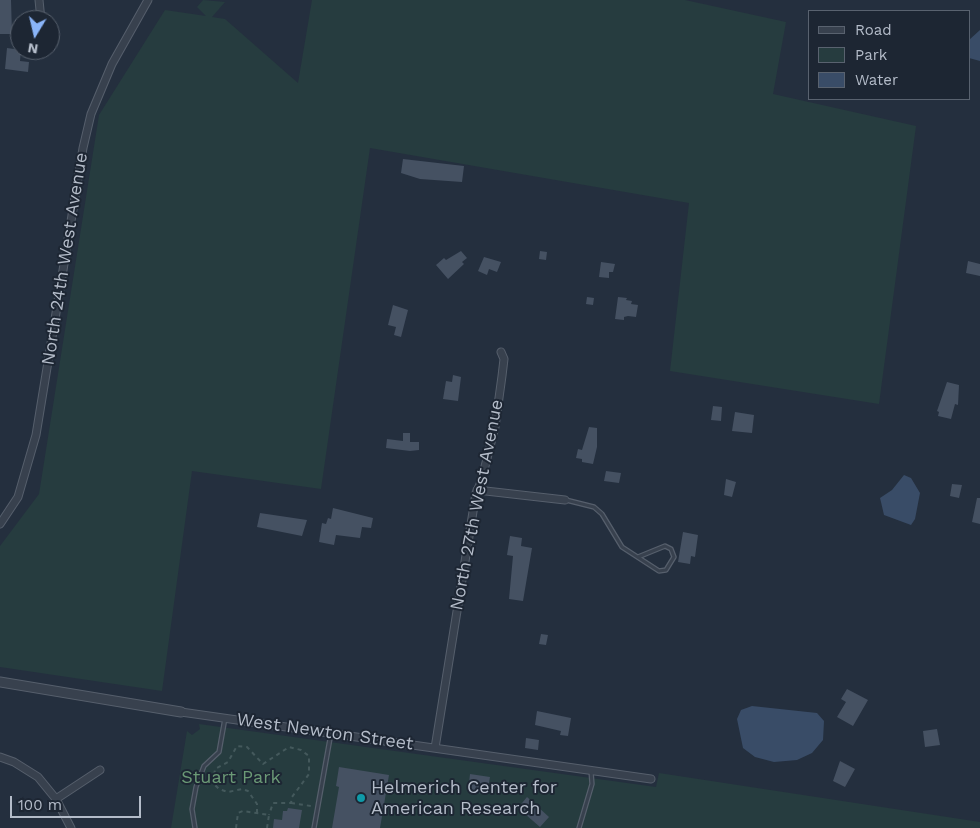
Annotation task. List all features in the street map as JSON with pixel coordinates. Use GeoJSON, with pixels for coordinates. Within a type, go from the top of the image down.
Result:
{"type":"FeatureCollection","features":[{"type":"Feature","properties":{"kind":"street","name":"North 24th West Avenue"},"geometry":{"type":"LineString","coordinates":[[0,524],[18,497],[36,435],[83,148],[91,114],[109,71],[148,0]]}},
{"type":"Feature","properties":{"kind":"street","name":"North 27th West Avenue"},"geometry":{"type":"LineString","coordinates":[[435,748],[462,567],[477,490],[488,460],[495,427],[504,360],[501,352]]}},
{"type":"Feature","properties":{"kind":"street"},"geometry":{"type":"LineString","coordinates":[[477,490],[566,500]]}},
{"type":"Feature","properties":{"kind":"street","name":"West Newton Street"},"geometry":{"type":"LineString","coordinates":[[0,682],[181,712],[651,779]]}},
{"type":"Feature","properties":{"kind":"street"},"geometry":{"type":"LineString","coordinates":[[0,757],[30,771],[56,799],[70,828]]}},
{"type":"Feature","properties":{"kind":"street"},"geometry":{"type":"LineString","coordinates":[[56,799],[100,770]]}},
{"type":"Feature","properties":{"kind":"lane"},"geometry":{"type":"LineString","coordinates":[[566,500],[594,507],[602,514],[622,547],[659,571],[666,570],[674,557],[671,549],[664,546],[638,557]]}},
{"type":"Feature","properties":{"kind":"lane"},"geometry":{"type":"LineString","coordinates":[[195,828],[192,809],[197,782],[204,766],[219,752],[226,718]]}},
{"type":"Feature","properties":{"kind":"lane"},"geometry":{"type":"LineString","coordinates":[[314,828],[331,732]]}},
{"type":"Feature","properties":{"kind":"lane"},"geometry":{"type":"LineString","coordinates":[[579,828],[592,784],[591,770]]}},
{"type":"Feature","properties":{"kind":"path"},"geometry":{"type":"LineString","coordinates":[[257,813],[257,804],[248,791],[242,789],[228,792],[219,789],[214,783],[215,769],[228,762],[237,746],[247,747],[263,764],[289,747],[301,750],[309,756],[309,774],[292,797],[291,803]]}},
{"type":"Feature","properties":{"kind":"path"},"geometry":{"type":"LineString","coordinates":[[267,828],[273,803],[291,803],[318,807]]}},
{"type":"Feature","properties":{"kind":"path"},"geometry":{"type":"LineString","coordinates":[[236,828],[238,813],[242,811],[269,815]]}},
{"type":"Feature","properties":{"kind":"green space"},"geometry":{"type":"Polygon","coordinates":[[[203,0],[225,2],[212,17],[225,19],[298,83],[312,0],[685,0],[786,22],[773,94],[916,126],[879,404],[670,371],[689,203],[370,148],[321,489],[192,471],[162,691],[0,667],[0,546],[39,494],[99,115],[165,10],[206,16],[197,7],[203,0]]]}},
{"type":"Feature","properties":{"kind":"green space","name":"Stuart Park"},"geometry":{"type":"Polygon","coordinates":[[[199,724],[656,787],[659,773],[980,822],[980,828],[171,828],[187,731],[192,735],[200,729],[199,724]]]}},
{"type":"Feature","properties":{"kind":"water"},"geometry":{"type":"Polygon","coordinates":[[[980,30],[980,61],[970,58],[970,39],[980,30]]]}},
{"type":"Feature","properties":{"kind":"water"},"geometry":{"type":"Polygon","coordinates":[[[904,475],[911,478],[920,493],[915,519],[911,525],[884,515],[880,498],[892,490],[904,475]]]}},
{"type":"Feature","properties":{"kind":"water"},"geometry":{"type":"Polygon","coordinates":[[[752,706],[817,713],[824,721],[823,740],[812,753],[797,760],[774,762],[755,757],[743,748],[737,719],[741,710],[752,706]]]}},
{"type":"Feature","properties":{"kind":"building"},"geometry":{"type":"Polygon","coordinates":[[[0,0],[11,0],[10,34],[0,34],[0,0]]]}},
{"type":"Feature","properties":{"kind":"building"},"geometry":{"type":"Polygon","coordinates":[[[7,48],[10,48],[10,60],[29,62],[28,72],[5,69],[7,48]]]}},
{"type":"Feature","properties":{"kind":"building"},"geometry":{"type":"Polygon","coordinates":[[[403,159],[464,166],[462,182],[420,179],[401,173],[403,159]]]}},
{"type":"Feature","properties":{"kind":"building"},"geometry":{"type":"Polygon","coordinates":[[[461,251],[467,258],[462,262],[464,264],[448,279],[436,265],[444,258],[446,260],[461,251]]]}},
{"type":"Feature","properties":{"kind":"building"},"geometry":{"type":"Polygon","coordinates":[[[540,251],[547,252],[546,260],[539,259],[540,251]]]}},
{"type":"Feature","properties":{"kind":"building"},"geometry":{"type":"Polygon","coordinates":[[[484,257],[501,262],[497,272],[489,269],[487,275],[478,271],[484,257]]]}},
{"type":"Feature","properties":{"kind":"building"},"geometry":{"type":"Polygon","coordinates":[[[968,261],[980,264],[980,276],[966,273],[968,261]]]}},
{"type":"Feature","properties":{"kind":"building"},"geometry":{"type":"Polygon","coordinates":[[[601,262],[615,264],[613,272],[609,272],[609,278],[599,277],[601,262]]]}},
{"type":"Feature","properties":{"kind":"building"},"geometry":{"type":"Polygon","coordinates":[[[587,297],[594,298],[593,305],[586,304],[587,297]]]}},
{"type":"Feature","properties":{"kind":"building"},"geometry":{"type":"Polygon","coordinates":[[[618,297],[627,298],[626,300],[632,301],[631,304],[638,305],[636,317],[624,317],[624,320],[615,319],[618,297]]]}},
{"type":"Feature","properties":{"kind":"building"},"geometry":{"type":"Polygon","coordinates":[[[393,305],[408,310],[401,337],[394,335],[396,327],[388,325],[393,305]]]}},
{"type":"Feature","properties":{"kind":"building"},"geometry":{"type":"Polygon","coordinates":[[[453,375],[461,377],[458,401],[443,399],[446,381],[452,382],[453,375]]]}},
{"type":"Feature","properties":{"kind":"building"},"geometry":{"type":"Polygon","coordinates":[[[947,382],[959,385],[958,405],[955,404],[951,419],[938,416],[939,412],[937,411],[947,382]]]}},
{"type":"Feature","properties":{"kind":"building"},"geometry":{"type":"Polygon","coordinates":[[[713,406],[722,407],[721,421],[711,420],[713,406]]]}},
{"type":"Feature","properties":{"kind":"building"},"geometry":{"type":"Polygon","coordinates":[[[735,412],[754,415],[752,433],[732,431],[735,412]]]}},
{"type":"Feature","properties":{"kind":"building"},"geometry":{"type":"Polygon","coordinates":[[[589,427],[597,428],[597,447],[593,464],[582,462],[582,459],[576,458],[578,449],[582,450],[589,427]]]}},
{"type":"Feature","properties":{"kind":"building"},"geometry":{"type":"Polygon","coordinates":[[[403,433],[410,433],[410,442],[419,442],[419,450],[410,451],[386,448],[387,439],[403,441],[403,433]]]}},
{"type":"Feature","properties":{"kind":"building"},"geometry":{"type":"Polygon","coordinates":[[[606,471],[621,473],[619,483],[604,481],[606,471]]]}},
{"type":"Feature","properties":{"kind":"building"},"geometry":{"type":"Polygon","coordinates":[[[726,479],[736,482],[732,497],[724,495],[726,479]]]}},
{"type":"Feature","properties":{"kind":"building"},"geometry":{"type":"Polygon","coordinates":[[[952,484],[962,485],[959,498],[950,496],[952,484]]]}},
{"type":"Feature","properties":{"kind":"building"},"geometry":{"type":"Polygon","coordinates":[[[977,498],[980,498],[980,524],[972,522],[977,498]]]}},
{"type":"Feature","properties":{"kind":"building"},"geometry":{"type":"Polygon","coordinates":[[[333,508],[373,518],[371,528],[362,527],[360,538],[336,535],[334,545],[319,542],[322,523],[326,524],[328,518],[331,519],[333,508]]]}},
{"type":"Feature","properties":{"kind":"building"},"geometry":{"type":"Polygon","coordinates":[[[260,513],[307,520],[302,536],[257,527],[260,513]]]}},
{"type":"Feature","properties":{"kind":"building"},"geometry":{"type":"Polygon","coordinates":[[[683,532],[698,535],[695,557],[691,556],[690,564],[678,562],[683,532]]]}},
{"type":"Feature","properties":{"kind":"building"},"geometry":{"type":"Polygon","coordinates":[[[510,536],[522,538],[521,546],[532,548],[523,601],[509,599],[513,556],[507,555],[510,536]]]}},
{"type":"Feature","properties":{"kind":"building"},"geometry":{"type":"Polygon","coordinates":[[[541,634],[548,635],[546,645],[539,644],[541,634]]]}},
{"type":"Feature","properties":{"kind":"building"},"geometry":{"type":"Polygon","coordinates":[[[847,689],[868,700],[853,726],[837,717],[846,702],[841,699],[847,689]]]}},
{"type":"Feature","properties":{"kind":"building"},"geometry":{"type":"Polygon","coordinates":[[[537,711],[571,718],[568,736],[560,735],[561,731],[535,725],[537,711]]]}},
{"type":"Feature","properties":{"kind":"building"},"geometry":{"type":"Polygon","coordinates":[[[937,729],[940,745],[925,747],[923,731],[937,729]]]}},
{"type":"Feature","properties":{"kind":"building"},"geometry":{"type":"Polygon","coordinates":[[[526,738],[539,740],[538,750],[525,748],[526,738]]]}},
{"type":"Feature","properties":{"kind":"building"},"geometry":{"type":"Polygon","coordinates":[[[840,761],[855,769],[845,787],[833,781],[840,761]]]}},
{"type":"Feature","properties":{"kind":"building","name":"Helmerich Center for American Research"},"geometry":{"type":"Polygon","coordinates":[[[339,767],[389,775],[380,828],[332,828],[339,787],[336,786],[339,767]]]}},
{"type":"Feature","properties":{"kind":"building"},"geometry":{"type":"Polygon","coordinates":[[[470,774],[490,777],[487,794],[468,792],[470,774]]]}},
{"type":"Feature","properties":{"kind":"building"},"geometry":{"type":"Polygon","coordinates":[[[527,797],[549,817],[540,827],[518,808],[527,797]]]}},
{"type":"Feature","properties":{"kind":"building"},"geometry":{"type":"Polygon","coordinates":[[[288,808],[302,810],[299,828],[273,828],[274,819],[282,820],[283,811],[287,811],[288,808]]]}},
{"type":"Feature","properties":{"kind":"place","name":"Helmerich Center for American Research"},"geometry":{"type":"Point","coordinates":[361,798]}}]}
